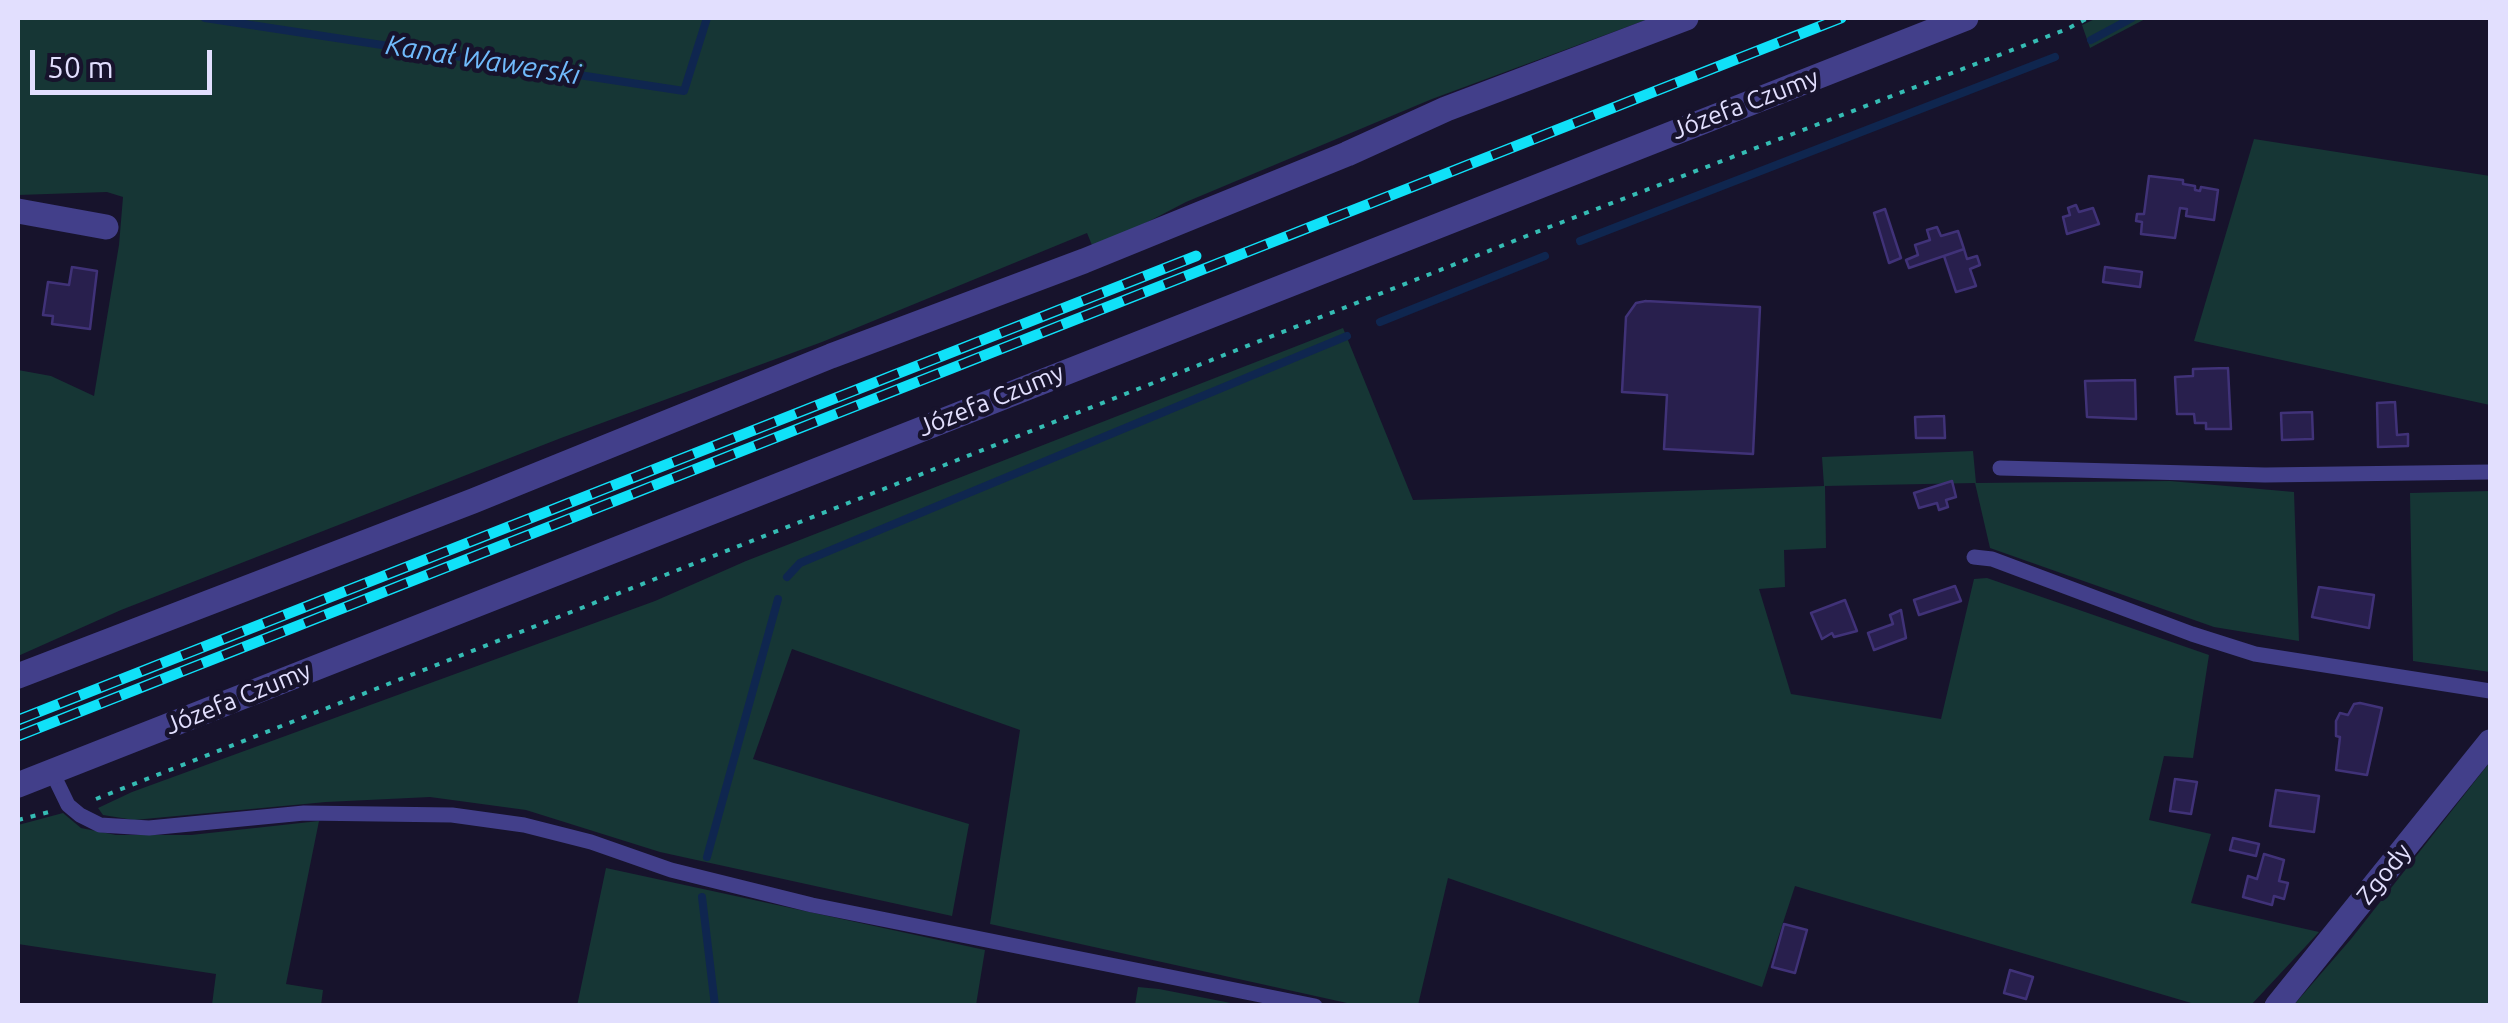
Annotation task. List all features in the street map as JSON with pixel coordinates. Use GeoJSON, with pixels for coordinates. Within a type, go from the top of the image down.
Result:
{"type":"FeatureCollection","features":[{"type":"Feature","properties":{"kind":"street"},"geometry":{"type":"LineString","coordinates":[[18,676],[474,501],[831,356],[1084,261],[1446,110],[1686,18]]}},
{"type":"Feature","properties":{"kind":"street","name":"Józefa Czumy"},"geometry":{"type":"LineString","coordinates":[[18,785],[1966,18]]}},
{"type":"Feature","properties":{"kind":"street"},"geometry":{"type":"LineString","coordinates":[[18,211],[106,226]]}},
{"type":"Feature","properties":{"kind":"street","name":"Zgody"},"geometry":{"type":"LineString","coordinates":[[2278,1006],[2490,742]]}},
{"type":"Feature","properties":{"kind":"lane"},"geometry":{"type":"LineString","coordinates":[[2000,468],[2265,475],[2490,472]]}},
{"type":"Feature","properties":{"kind":"lane"},"geometry":{"type":"LineString","coordinates":[[1974,557],[1992,559],[2256,654],[2490,692]]}},
{"type":"Feature","properties":{"kind":"lane"},"geometry":{"type":"LineString","coordinates":[[52,772],[68,804],[100,824],[126,828],[304,813],[452,816],[524,824],[671,870],[812,905],[1314,1006]]}},
{"type":"Feature","properties":{"kind":"path"},"geometry":{"type":"LineString","coordinates":[[18,820],[95,800],[2088,18]]}},
{"type":"Feature","properties":{"kind":"green space"},"geometry":{"type":"Polygon","coordinates":[[[18,18],[1651,18],[1432,99],[1186,202],[1094,250],[1087,233],[822,342],[561,438],[121,610],[18,656],[18,370],[51,376],[94,396],[123,197],[107,192],[18,195],[18,18]]]}},
{"type":"Feature","properties":{"kind":"green space"},"geometry":{"type":"Polygon","coordinates":[[[2097,18],[2147,18],[2090,48],[2082,25],[2097,18]]]}},
{"type":"Feature","properties":{"kind":"green space"},"geometry":{"type":"Polygon","coordinates":[[[2254,139],[2490,176],[2490,405],[2194,341],[2254,139]]]}},
{"type":"Feature","properties":{"kind":"green space"},"geometry":{"type":"Polygon","coordinates":[[[1343,328],[1413,500],[1824,486],[1822,457],[1973,451],[1976,483],[2170,481],[2294,492],[2299,641],[2214,627],[1990,548],[1975,483],[1825,486],[1826,548],[1784,550],[1785,587],[1759,589],[1791,694],[1941,719],[1974,579],[1987,578],[2209,655],[2193,758],[2164,756],[2149,820],[2211,834],[2191,903],[2319,932],[2251,1005],[2198,1005],[1795,886],[1762,987],[1448,878],[1418,1005],[1356,1005],[990,924],[1020,730],[792,649],[753,759],[969,824],[952,916],[660,852],[526,810],[430,797],[326,802],[134,820],[103,815],[98,808],[132,792],[655,601],[746,561],[1343,328]]]}},
{"type":"Feature","properties":{"kind":"green space"},"geometry":{"type":"Polygon","coordinates":[[[2490,491],[2490,672],[2413,661],[2410,493],[2490,491]]]}},
{"type":"Feature","properties":{"kind":"green space"},"geometry":{"type":"Polygon","coordinates":[[[2490,762],[2490,1005],[2293,1006],[2351,939],[2490,762]]]}},
{"type":"Feature","properties":{"kind":"green space"},"geometry":{"type":"Polygon","coordinates":[[[63,813],[81,828],[116,835],[191,835],[319,821],[286,984],[323,990],[321,1005],[212,1005],[216,974],[18,944],[18,825],[63,813]]]}},
{"type":"Feature","properties":{"kind":"green space"},"geometry":{"type":"Polygon","coordinates":[[[606,868],[985,950],[976,1005],[577,1006],[606,868]]]}},
{"type":"Feature","properties":{"kind":"green space"},"geometry":{"type":"Polygon","coordinates":[[[1138,987],[1159,989],[1241,1005],[1135,1005],[1138,987]]]}},
{"type":"Feature","properties":{"kind":"building"},"geometry":{"type":"Polygon","coordinates":[[[2149,176],[2183,180],[2183,184],[2195,186],[2195,190],[2218,190],[2214,220],[2186,216],[2187,209],[2180,208],[2175,238],[2141,234],[2142,222],[2136,221],[2137,214],[2144,214],[2149,176]]]}},
{"type":"Feature","properties":{"kind":"building"},"geometry":{"type":"Polygon","coordinates":[[[2076,205],[2079,212],[2093,208],[2099,224],[2067,234],[2063,217],[2070,215],[2068,208],[2076,205]]]}},
{"type":"Feature","properties":{"kind":"building"},"geometry":{"type":"Polygon","coordinates":[[[1885,209],[1901,258],[1889,263],[1874,213],[1885,209]]]}},
{"type":"Feature","properties":{"kind":"building"},"geometry":{"type":"Polygon","coordinates":[[[1937,227],[1941,236],[1958,231],[1964,249],[1909,268],[1906,260],[1918,255],[1915,245],[1930,240],[1927,230],[1937,227]]]}},
{"type":"Feature","properties":{"kind":"building"},"geometry":{"type":"Polygon","coordinates":[[[1964,249],[1967,259],[1977,256],[1980,265],[1970,269],[1976,286],[1956,292],[1944,256],[1964,249]]]}},
{"type":"Feature","properties":{"kind":"building"},"geometry":{"type":"Polygon","coordinates":[[[72,267],[97,271],[90,329],[52,324],[53,316],[43,315],[48,282],[69,285],[72,267]]]}},
{"type":"Feature","properties":{"kind":"building"},"geometry":{"type":"Polygon","coordinates":[[[2105,267],[2142,272],[2140,287],[2103,282],[2105,267]]]}},
{"type":"Feature","properties":{"kind":"building"},"geometry":{"type":"Polygon","coordinates":[[[1636,303],[1760,307],[1753,454],[1664,449],[1667,395],[1622,392],[1626,317],[1636,303]]]}},
{"type":"Feature","properties":{"kind":"building"},"geometry":{"type":"Polygon","coordinates":[[[2228,368],[2231,429],[2206,429],[2206,423],[2195,423],[2194,414],[2177,414],[2175,377],[2193,376],[2193,369],[2228,368]]]}},
{"type":"Feature","properties":{"kind":"building"},"geometry":{"type":"Polygon","coordinates":[[[2135,380],[2136,419],[2087,417],[2085,381],[2135,380]]]}},
{"type":"Feature","properties":{"kind":"building"},"geometry":{"type":"Polygon","coordinates":[[[2395,402],[2397,435],[2408,434],[2408,446],[2378,447],[2377,403],[2395,402]]]}},
{"type":"Feature","properties":{"kind":"building"},"geometry":{"type":"Polygon","coordinates":[[[2312,412],[2313,439],[2282,440],[2281,413],[2312,412]]]}},
{"type":"Feature","properties":{"kind":"building"},"geometry":{"type":"Polygon","coordinates":[[[1944,416],[1945,438],[1916,438],[1915,417],[1944,416]]]}},
{"type":"Feature","properties":{"kind":"building"},"geometry":{"type":"Polygon","coordinates":[[[1952,481],[1956,497],[1946,500],[1948,507],[1939,510],[1937,503],[1919,508],[1914,493],[1952,481]]]}},
{"type":"Feature","properties":{"kind":"building"},"geometry":{"type":"Polygon","coordinates":[[[1955,586],[1961,601],[1919,615],[1914,600],[1955,586]]]}},
{"type":"Feature","properties":{"kind":"building"},"geometry":{"type":"Polygon","coordinates":[[[2319,587],[2374,595],[2369,628],[2312,617],[2319,587]]]}},
{"type":"Feature","properties":{"kind":"building"},"geometry":{"type":"Polygon","coordinates":[[[1845,600],[1857,631],[1834,637],[1832,633],[1822,639],[1811,613],[1845,600]]]}},
{"type":"Feature","properties":{"kind":"building"},"geometry":{"type":"Polygon","coordinates":[[[1901,610],[1906,638],[1874,650],[1868,633],[1893,624],[1890,615],[1901,610]]]}},
{"type":"Feature","properties":{"kind":"building"},"geometry":{"type":"Polygon","coordinates":[[[2354,704],[2382,708],[2367,775],[2336,770],[2340,737],[2336,736],[2336,721],[2340,713],[2348,715],[2354,704]]]}},
{"type":"Feature","properties":{"kind":"building"},"geometry":{"type":"Polygon","coordinates":[[[2175,779],[2197,782],[2191,814],[2170,811],[2175,779]]]}},
{"type":"Feature","properties":{"kind":"building"},"geometry":{"type":"Polygon","coordinates":[[[2276,790],[2319,796],[2314,832],[2270,826],[2276,790]]]}},
{"type":"Feature","properties":{"kind":"building"},"geometry":{"type":"Polygon","coordinates":[[[2233,838],[2259,844],[2256,856],[2230,850],[2233,838]]]}},
{"type":"Feature","properties":{"kind":"building"},"geometry":{"type":"Polygon","coordinates":[[[2264,854],[2284,860],[2279,881],[2288,883],[2284,899],[2274,896],[2272,905],[2243,897],[2248,876],[2257,879],[2264,854]]]}},
{"type":"Feature","properties":{"kind":"building"},"geometry":{"type":"Polygon","coordinates":[[[1784,924],[1807,930],[1795,973],[1772,967],[1784,924]]]}},
{"type":"Feature","properties":{"kind":"building"},"geometry":{"type":"Polygon","coordinates":[[[2010,970],[2033,977],[2026,999],[2004,993],[2010,970]]]}},
{"type":"Feature","properties":{"kind":"waterway","name":"Kanał Wawerski"},"geometry":{"type":"LineString","coordinates":[[205,18],[684,91],[707,18]]}},
{"type":"Feature","properties":{"kind":"waterway"},"geometry":{"type":"LineString","coordinates":[[2091,40],[2132,18]]}},
{"type":"Feature","properties":{"kind":"waterway"},"geometry":{"type":"LineString","coordinates":[[1580,241],[2055,57]]}},
{"type":"Feature","properties":{"kind":"waterway"},"geometry":{"type":"LineString","coordinates":[[1380,322],[1545,256]]}},
{"type":"Feature","properties":{"kind":"waterway"},"geometry":{"type":"LineString","coordinates":[[787,577],[800,563],[1347,336]]}},
{"type":"Feature","properties":{"kind":"waterway"},"geometry":{"type":"LineString","coordinates":[[707,857],[778,599]]}},
{"type":"Feature","properties":{"kind":"waterway"},"geometry":{"type":"LineString","coordinates":[[702,897],[715,1006]]}},
{"type":"Feature","properties":{"kind":"railway"},"geometry":{"type":"LineString","coordinates":[[18,736],[1841,18]]}},
{"type":"Feature","properties":{"kind":"railway"},"geometry":{"type":"LineString","coordinates":[[18,720],[1196,256]]}}]}
